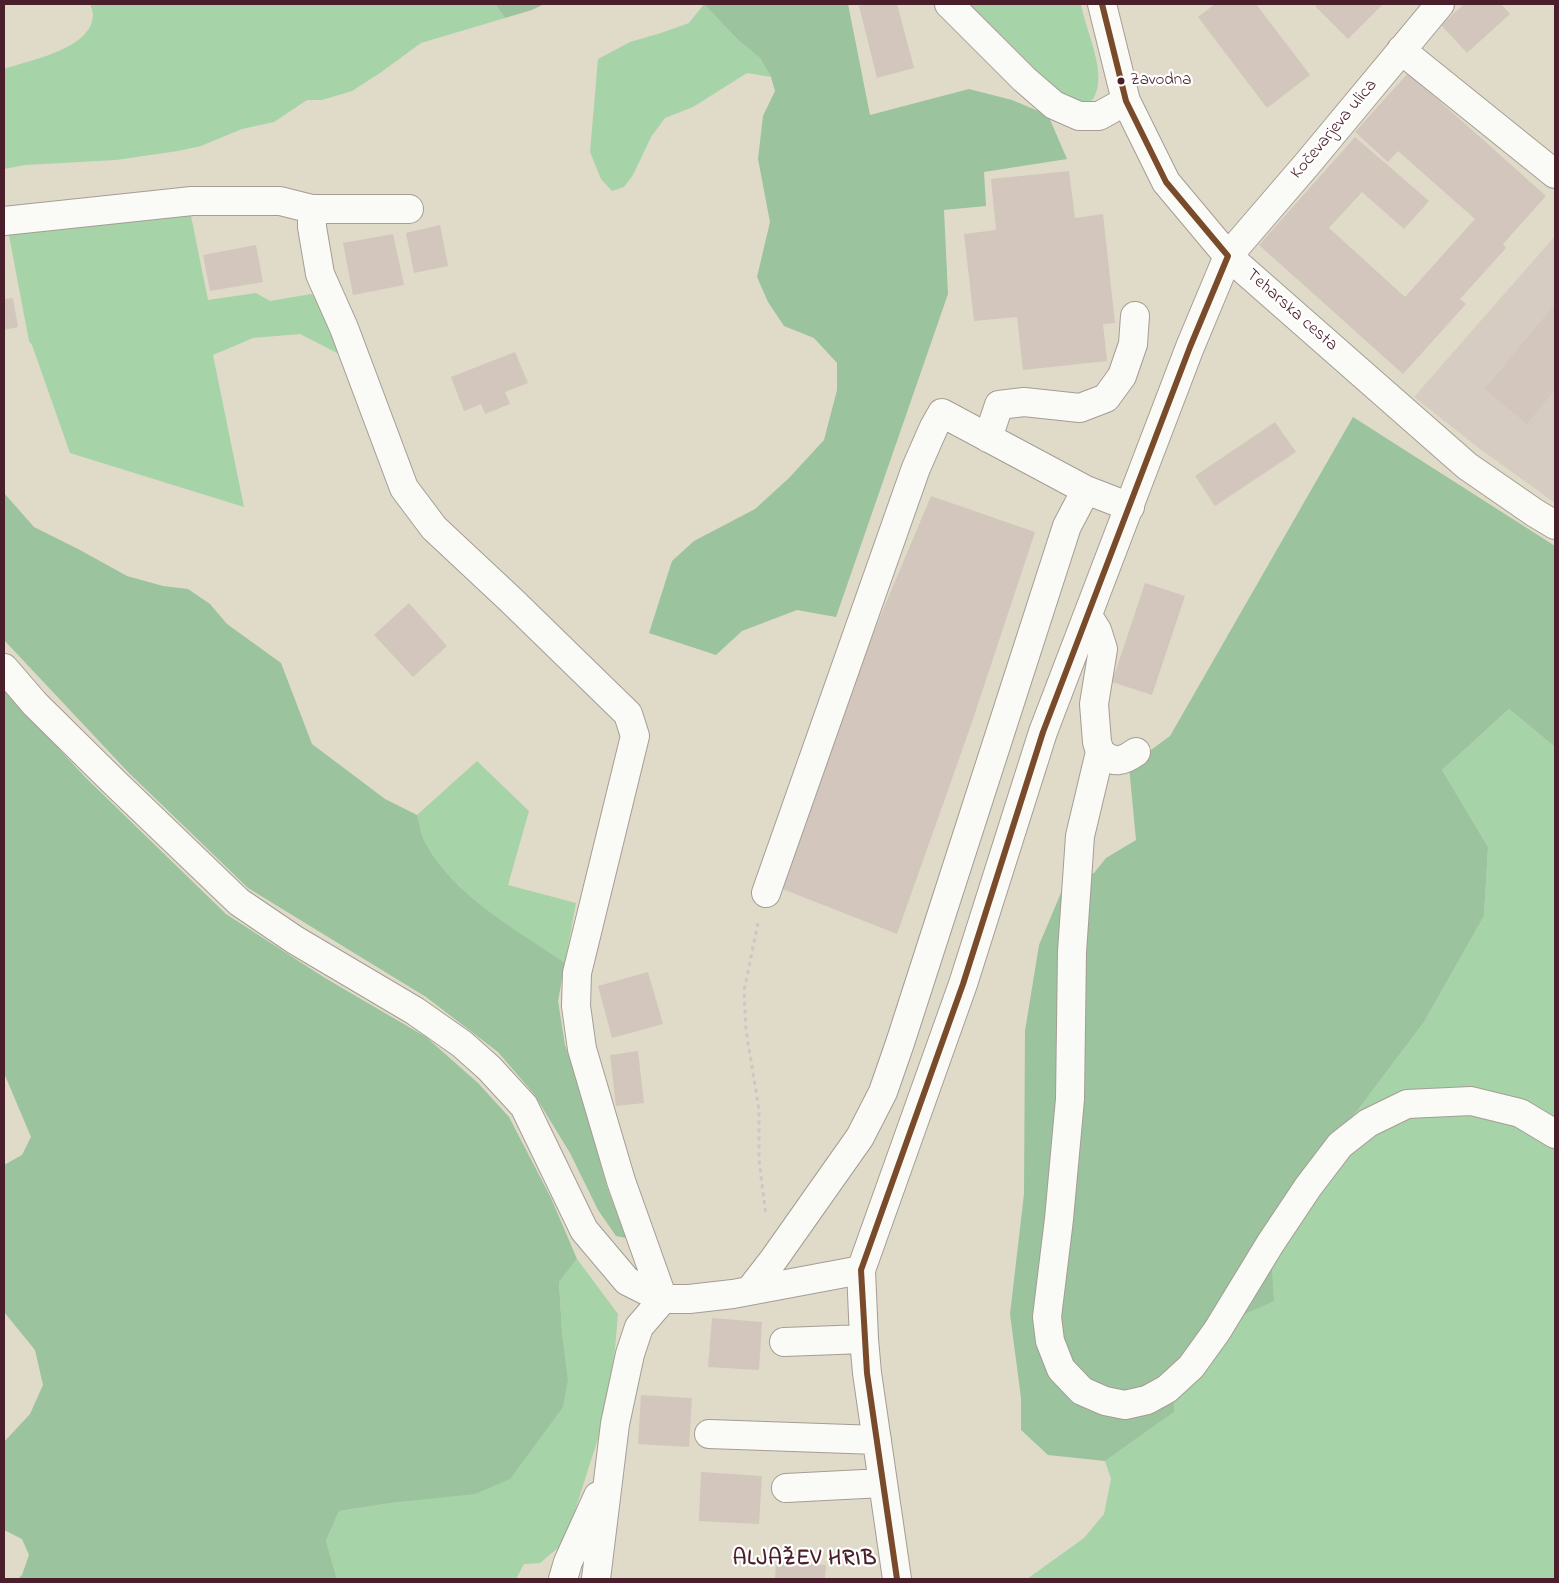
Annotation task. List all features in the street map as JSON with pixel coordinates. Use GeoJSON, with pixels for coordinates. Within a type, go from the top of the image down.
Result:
{"type":"FeatureCollection","features":[{"type":"Feature","properties":{"kind":"street"},"geometry":{"type":"LineString","coordinates":[[949,4],[1024,79],[1054,105],[1079,116],[1098,116],[1126,101]]}},
{"type":"Feature","properties":{"kind":"street","name":"Teharska cesta"},"geometry":{"type":"LineString","coordinates":[[1102,4],[1126,101],[1166,182],[1228,256],[1467,466],[1555,525]]}},
{"type":"Feature","properties":{"kind":"street","name":"Kočevarjeva ulica"},"geometry":{"type":"LineString","coordinates":[[861,1270],[963,984],[1043,732],[1190,347],[1228,256],[1440,4]]}},
{"type":"Feature","properties":{"kind":"street"},"geometry":{"type":"LineString","coordinates":[[1401,50],[1555,174]]}},
{"type":"Feature","properties":{"kind":"street"},"geometry":{"type":"LineString","coordinates":[[4,221],[192,201],[280,201],[312,209],[409,209]]}},
{"type":"Feature","properties":{"kind":"street"},"geometry":{"type":"LineString","coordinates":[[312,209],[312,227],[320,274],[344,328],[404,488],[434,528],[628,714],[635,736],[577,973],[576,1006],[582,1049],[621,1181],[663,1299]]}},
{"type":"Feature","properties":{"kind":"street"},"geometry":{"type":"LineString","coordinates":[[988,438],[999,404],[1024,402],[1080,408],[1106,398],[1122,376],[1133,344],[1135,316]]}},
{"type":"Feature","properties":{"kind":"street"},"geometry":{"type":"LineString","coordinates":[[766,893],[916,468],[942,413],[1086,490],[1130,507]]}},
{"type":"Feature","properties":{"kind":"street"},"geometry":{"type":"LineString","coordinates":[[750,1290],[860,1137],[883,1092],[1067,526],[1086,490]]}},
{"type":"Feature","properties":{"kind":"street"},"geometry":{"type":"LineString","coordinates":[[1088,616],[1097,630],[1103,649],[1094,704],[1097,742],[1100,752],[1080,836],[1072,952],[1070,1099],[1060,1220],[1047,1317],[1050,1341],[1062,1369],[1082,1391],[1105,1401],[1125,1404],[1147,1400],[1167,1388],[1191,1367],[1217,1331],[1270,1244],[1308,1187],[1340,1145],[1368,1123],[1406,1104],[1471,1101],[1520,1113],[1555,1134]]}},
{"type":"Feature","properties":{"kind":"street"},"geometry":{"type":"LineString","coordinates":[[4,668],[35,704],[95,764],[239,902],[295,940],[415,1010],[462,1044],[490,1068],[524,1106],[584,1230],[626,1281],[663,1299],[689,1299],[861,1270],[864,1339],[897,1579]]}},
{"type":"Feature","properties":{"kind":"street"},"geometry":{"type":"LineString","coordinates":[[1100,752],[1107,758],[1114,760],[1126,759],[1136,752]]}},
{"type":"Feature","properties":{"kind":"street"},"geometry":{"type":"LineString","coordinates":[[596,1579],[615,1424],[630,1354],[639,1326],[663,1299]]}},
{"type":"Feature","properties":{"kind":"street"},"geometry":{"type":"LineString","coordinates":[[784,1342],[864,1339]]}},
{"type":"Feature","properties":{"kind":"street"},"geometry":{"type":"LineString","coordinates":[[709,1434],[877,1440]]}},
{"type":"Feature","properties":{"kind":"street"},"geometry":{"type":"LineString","coordinates":[[563,1579],[579,1538],[609,1474]]}},
{"type":"Feature","properties":{"kind":"street"},"geometry":{"type":"LineString","coordinates":[[786,1488],[883,1483]]}},
{"type":"Feature","properties":{"kind":"path"},"geometry":{"type":"LineString","coordinates":[[766,893],[744,991],[746,1030],[759,1110],[759,1160],[763,1197],[774,1259]]}},
{"type":"Feature","properties":{"kind":"shaded area"},"geometry":{"type":"Polygon","coordinates":[[[1555,236],[1555,503],[1480,449],[1414,397],[1555,236]]]}},
{"type":"Feature","properties":{"kind":"green space"},"geometry":{"type":"Polygon","coordinates":[[[90,4],[495,4],[505,18],[421,43],[352,91],[322,100],[307,100],[274,122],[242,129],[201,146],[116,160],[25,165],[4,169],[4,69],[58,51],[82,37],[90,27],[93,15],[90,4]]]}},
{"type":"Feature","properties":{"kind":"green space"},"geometry":{"type":"Polygon","coordinates":[[[495,4],[544,4],[532,10],[505,18],[495,4]]]}},
{"type":"Feature","properties":{"kind":"green space"},"geometry":{"type":"Polygon","coordinates":[[[704,4],[738,40],[760,58],[771,77],[747,73],[693,107],[665,118],[651,137],[633,175],[624,187],[612,191],[601,179],[590,152],[598,59],[630,42],[689,23],[704,4]]]}},
{"type":"Feature","properties":{"kind":"green space"},"geometry":{"type":"Polygon","coordinates":[[[704,4],[848,4],[870,115],[969,89],[1012,100],[1048,115],[1067,159],[984,172],[986,206],[944,210],[948,294],[836,617],[797,610],[742,631],[716,655],[649,633],[672,561],[694,541],[755,509],[789,478],[824,440],[837,390],[837,363],[814,338],[784,326],[768,302],[757,277],[770,222],[758,159],[763,116],[775,91],[771,77],[760,58],[738,40],[704,4]]]}},
{"type":"Feature","properties":{"kind":"green space"},"geometry":{"type":"Polygon","coordinates":[[[968,4],[1081,4],[1097,65],[1097,89],[1093,99],[1083,105],[1048,90],[968,4]]]}},
{"type":"Feature","properties":{"kind":"green space"},"geometry":{"type":"Polygon","coordinates":[[[190,211],[208,300],[256,293],[270,301],[311,294],[320,301],[341,355],[300,334],[253,338],[213,355],[244,507],[70,453],[29,341],[8,230],[190,211]]]}},
{"type":"Feature","properties":{"kind":"green space"},"geometry":{"type":"Polygon","coordinates":[[[1353,417],[1555,546],[1555,747],[1509,709],[1442,770],[1488,847],[1484,916],[1424,1022],[1269,1228],[1274,1301],[1211,1329],[1175,1377],[1174,1412],[1105,1461],[1048,1455],[1021,1430],[1021,1398],[1010,1314],[1024,1194],[1025,1031],[1039,945],[1066,881],[1094,873],[1106,858],[1136,840],[1129,766],[1170,736],[1353,417]]]}},
{"type":"Feature","properties":{"kind":"green space"},"geometry":{"type":"Polygon","coordinates":[[[4,493],[34,527],[127,576],[163,586],[188,589],[210,604],[227,624],[281,663],[312,744],[385,799],[417,815],[426,844],[438,863],[453,880],[488,911],[565,963],[558,1001],[565,1045],[579,1084],[607,1187],[626,1238],[616,1236],[598,1210],[570,1153],[534,1094],[498,1052],[426,997],[248,888],[129,773],[4,640],[4,493]]]}},
{"type":"Feature","properties":{"kind":"green space"},"geometry":{"type":"Polygon","coordinates":[[[4,689],[85,777],[226,914],[325,978],[426,1037],[478,1083],[509,1117],[551,1198],[577,1259],[559,1282],[562,1332],[568,1379],[563,1407],[510,1479],[475,1494],[398,1502],[339,1511],[326,1541],[337,1579],[18,1579],[22,1575],[29,1555],[22,1539],[4,1530],[4,1442],[30,1414],[43,1385],[35,1350],[4,1312],[4,1165],[22,1155],[31,1137],[4,1073],[4,689]]]}},
{"type":"Feature","properties":{"kind":"green space"},"geometry":{"type":"Polygon","coordinates":[[[1509,709],[1555,747],[1555,1579],[1027,1579],[1084,1538],[1104,1514],[1111,1479],[1105,1461],[1174,1412],[1175,1377],[1269,1228],[1424,1022],[1484,916],[1488,847],[1442,770],[1509,709]]]}},
{"type":"Feature","properties":{"kind":"green space"},"geometry":{"type":"Polygon","coordinates":[[[477,761],[529,811],[508,885],[576,903],[565,963],[507,925],[470,896],[438,863],[424,841],[417,815],[477,761]]]}},
{"type":"Feature","properties":{"kind":"green space"},"geometry":{"type":"Polygon","coordinates":[[[577,1259],[618,1314],[615,1349],[603,1423],[565,1542],[540,1563],[524,1564],[516,1579],[337,1579],[326,1541],[339,1511],[398,1502],[568,1379],[562,1332],[559,1282],[577,1259]]]}},
{"type":"Feature","properties":{"kind":"building"},"geometry":{"type":"Polygon","coordinates":[[[868,4],[897,4],[914,68],[877,78],[859,6],[868,4]]]}},
{"type":"Feature","properties":{"kind":"building"},"geometry":{"type":"Polygon","coordinates":[[[1215,4],[1256,4],[1310,75],[1267,108],[1198,17],[1215,4]]]}},
{"type":"Feature","properties":{"kind":"building"},"geometry":{"type":"Polygon","coordinates":[[[1318,4],[1383,4],[1348,39],[1315,6],[1318,4]]]}},
{"type":"Feature","properties":{"kind":"building"},"geometry":{"type":"Polygon","coordinates":[[[1464,4],[1501,4],[1510,14],[1467,53],[1441,25],[1464,4]]]}},
{"type":"Feature","properties":{"kind":"building"},"geometry":{"type":"Polygon","coordinates":[[[1408,73],[1546,196],[1503,244],[1506,248],[1460,299],[1466,304],[1403,374],[1259,245],[1355,137],[1429,201],[1404,229],[1362,192],[1329,228],[1405,297],[1475,219],[1398,151],[1388,162],[1355,132],[1408,73]]]}},
{"type":"Feature","properties":{"kind":"building"},"geometry":{"type":"Polygon","coordinates":[[[1069,171],[1075,218],[1103,214],[1115,323],[1103,324],[1107,361],[1023,370],[1017,317],[974,321],[964,234],[996,230],[991,179],[1069,171]]]}},
{"type":"Feature","properties":{"kind":"building"},"geometry":{"type":"Polygon","coordinates":[[[440,225],[448,266],[414,273],[406,233],[440,225]]]}},
{"type":"Feature","properties":{"kind":"building"},"geometry":{"type":"Polygon","coordinates":[[[393,234],[404,285],[353,295],[343,243],[393,234]]]}},
{"type":"Feature","properties":{"kind":"building"},"geometry":{"type":"Polygon","coordinates":[[[256,245],[263,282],[210,291],[203,255],[256,245]]]}},
{"type":"Feature","properties":{"kind":"building"},"geometry":{"type":"Polygon","coordinates":[[[13,298],[18,327],[4,330],[4,299],[13,298]]]}},
{"type":"Feature","properties":{"kind":"building"},"geometry":{"type":"Polygon","coordinates":[[[1555,304],[1555,389],[1527,424],[1485,389],[1555,304]]]}},
{"type":"Feature","properties":{"kind":"building"},"geometry":{"type":"Polygon","coordinates":[[[515,352],[528,383],[505,392],[510,404],[485,414],[481,404],[464,411],[451,377],[515,352]]]}},
{"type":"Feature","properties":{"kind":"building"},"geometry":{"type":"Polygon","coordinates":[[[1275,422],[1296,452],[1215,506],[1195,476],[1275,422]]]}},
{"type":"Feature","properties":{"kind":"building"},"geometry":{"type":"Polygon","coordinates":[[[931,496],[1035,532],[971,725],[897,934],[780,888],[854,679],[931,496]]]}},
{"type":"Feature","properties":{"kind":"building"},"geometry":{"type":"Polygon","coordinates":[[[1145,583],[1185,596],[1152,695],[1112,682],[1145,583]]]}},
{"type":"Feature","properties":{"kind":"building"},"geometry":{"type":"Polygon","coordinates":[[[409,603],[447,646],[413,677],[374,635],[409,603]]]}},
{"type":"Feature","properties":{"kind":"building"},"geometry":{"type":"Polygon","coordinates":[[[648,972],[663,1024],[612,1038],[598,986],[648,972]]]}},
{"type":"Feature","properties":{"kind":"building"},"geometry":{"type":"Polygon","coordinates":[[[638,1051],[644,1103],[616,1106],[610,1055],[638,1051]]]}},
{"type":"Feature","properties":{"kind":"building"},"geometry":{"type":"Polygon","coordinates":[[[712,1318],[762,1322],[759,1370],[708,1367],[712,1318]]]}},
{"type":"Feature","properties":{"kind":"building"},"geometry":{"type":"Polygon","coordinates":[[[641,1395],[692,1398],[689,1447],[638,1444],[641,1395]]]}},
{"type":"Feature","properties":{"kind":"building"},"geometry":{"type":"Polygon","coordinates":[[[701,1472],[762,1476],[759,1524],[699,1521],[701,1472]]]}},
{"type":"Feature","properties":{"kind":"building"},"geometry":{"type":"Polygon","coordinates":[[[776,1562],[826,1565],[825,1579],[775,1579],[776,1562]]]}},
{"type":"Feature","properties":{"kind":"transit line"},"geometry":{"type":"LineString","coordinates":[[897,1579],[867,1373],[861,1270],[963,984],[1043,732],[1190,347],[1228,256],[1166,182],[1126,101],[1102,4]]}},
{"type":"Feature","properties":{"kind":"place","name":"Zavodna"},"geometry":{"type":"Point","coordinates":[1121,81]}},
{"type":"Feature","properties":{"kind":"district","name":"ALJAŽEV HRIB"},"geometry":{"type":"Point","coordinates":[805,1560]}}]}
